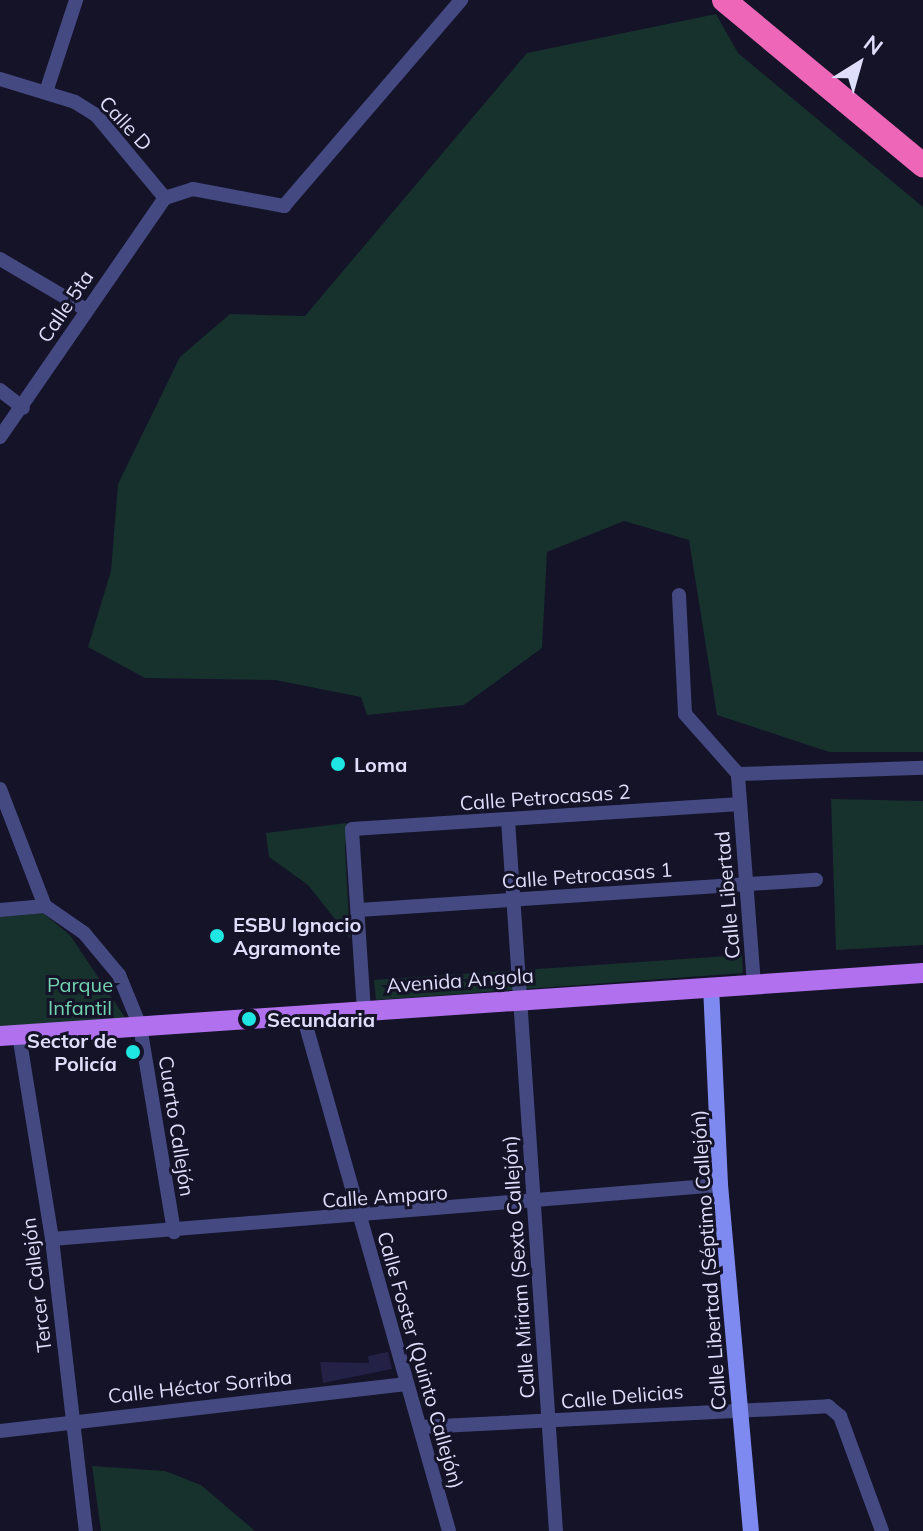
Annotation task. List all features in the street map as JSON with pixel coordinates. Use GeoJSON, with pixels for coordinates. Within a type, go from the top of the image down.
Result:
{"type":"FeatureCollection","features":[{"type":"Feature","properties":{"kind":"highway"},"geometry":{"type":"LineString","coordinates":[[724,0],[923,165]]}},
{"type":"Feature","properties":{"kind":"main road","name":"Avenida Angola"},"geometry":{"type":"LineString","coordinates":[[10,1036],[923,973]]}},
{"type":"Feature","properties":{"kind":"street"},"geometry":{"type":"LineString","coordinates":[[46,92],[76,0]]}},
{"type":"Feature","properties":{"kind":"street"},"geometry":{"type":"LineString","coordinates":[[165,198],[193,189],[284,206],[461,0]]}},
{"type":"Feature","properties":{"kind":"street","name":"Calle D"},"geometry":{"type":"LineString","coordinates":[[0,79],[46,92],[96,115],[165,198]]}},
{"type":"Feature","properties":{"kind":"street","name":"Calle 5ta"},"geometry":{"type":"LineString","coordinates":[[0,437],[23,408],[85,309],[165,198]]}},
{"type":"Feature","properties":{"kind":"street"},"geometry":{"type":"LineString","coordinates":[[0,259],[85,309]]}},
{"type":"Feature","properties":{"kind":"street"},"geometry":{"type":"LineString","coordinates":[[0,390],[23,408]]}},
{"type":"Feature","properties":{"kind":"street"},"geometry":{"type":"LineString","coordinates":[[679,595],[685,714],[738,774],[923,768]]}},
{"type":"Feature","properties":{"kind":"street","name":"Calle Libertad"},"geometry":{"type":"LineString","coordinates":[[738,774],[744,885],[754,984]]}},
{"type":"Feature","properties":{"kind":"street"},"geometry":{"type":"LineString","coordinates":[[0,910],[45,906],[1,796]]}},
{"type":"Feature","properties":{"kind":"street","name":"Calle Petrocasas 2"},"geometry":{"type":"LineString","coordinates":[[359,910],[352,829],[740,804]]}},
{"type":"Feature","properties":{"kind":"street","name":"Calle Miriam (Sexto Callejón)"},"geometry":{"type":"LineString","coordinates":[[508,820],[556,1531]]}},
{"type":"Feature","properties":{"kind":"street","name":"Calle Petrocasas 1"},"geometry":{"type":"LineString","coordinates":[[359,910],[816,880]]}},
{"type":"Feature","properties":{"kind":"street","name":"Cuarto Callejón"},"geometry":{"type":"LineString","coordinates":[[45,906],[84,933],[119,975],[140,1026],[174,1232]]}},
{"type":"Feature","properties":{"kind":"street"},"geometry":{"type":"LineString","coordinates":[[359,910],[364,1011]]}},
{"type":"Feature","properties":{"kind":"street","name":"Calle Libertad (Séptimo Callejón)"},"geometry":{"type":"LineString","coordinates":[[711,986],[720,1185],[751,1531]]}},
{"type":"Feature","properties":{"kind":"street","name":"Calle Foster (Quinto Callejón)"},"geometry":{"type":"LineString","coordinates":[[303,1015],[404,1384],[420,1427],[449,1531]]}},
{"type":"Feature","properties":{"kind":"street","name":"Tercer Callejón"},"geometry":{"type":"LineString","coordinates":[[10,1036],[52,1239],[86,1531]]}},
{"type":"Feature","properties":{"kind":"street","name":"Calle Amparo"},"geometry":{"type":"LineString","coordinates":[[52,1239],[361,1218],[720,1185]]}},
{"type":"Feature","properties":{"kind":"street","name":"Calle Héctor Sorriba"},"geometry":{"type":"LineString","coordinates":[[0,1431],[72,1420],[404,1384]]}},
{"type":"Feature","properties":{"kind":"street","name":"Calle Delicias"},"geometry":{"type":"LineString","coordinates":[[420,1427],[550,1422],[739,1406],[828,1406],[840,1416],[882,1531]]}},
{"type":"Feature","properties":{"kind":"green space"},"geometry":{"type":"Polygon","coordinates":[[[716,14],[738,53],[923,207],[923,752],[829,752],[717,715],[689,540],[624,521],[547,552],[542,648],[464,705],[367,715],[361,697],[275,680],[145,678],[88,647],[111,571],[118,484],[180,357],[230,314],[305,316],[527,53],[716,14]]]}},
{"type":"Feature","properties":{"kind":"green space"},"geometry":{"type":"Polygon","coordinates":[[[831,799],[923,801],[923,945],[836,950],[831,799]]]}},
{"type":"Feature","properties":{"kind":"green space"},"geometry":{"type":"Polygon","coordinates":[[[347,823],[345,848],[350,938],[308,885],[269,857],[266,833],[347,823]]]}},
{"type":"Feature","properties":{"kind":"green space","name":"Parque Infantil"},"geometry":{"type":"Polygon","coordinates":[[[43,913],[70,935],[126,1019],[0,1028],[0,917],[43,913]]]}},
{"type":"Feature","properties":{"kind":"green space"},"geometry":{"type":"Polygon","coordinates":[[[742,955],[743,973],[376,1000],[374,980],[742,955]]]}},
{"type":"Feature","properties":{"kind":"green space"},"geometry":{"type":"Polygon","coordinates":[[[92,1466],[165,1471],[201,1485],[255,1531],[101,1531],[92,1466]]]}},
{"type":"Feature","properties":{"kind":"building"},"geometry":{"type":"Polygon","coordinates":[[[388,1352],[392,1369],[323,1383],[320,1362],[369,1363],[368,1356],[388,1352]]]}},
{"type":"Feature","properties":{"kind":"place","name":"Loma"},"geometry":{"type":"Point","coordinates":[338,764]}},
{"type":"Feature","properties":{"kind":"place","name":"ESBU Ignacio Agramonte"},"geometry":{"type":"Point","coordinates":[217,936]}},
{"type":"Feature","properties":{"kind":"place","name":"Secundaria"},"geometry":{"type":"Point","coordinates":[249,1019]}},
{"type":"Feature","properties":{"kind":"place","name":"Sector de Policía"},"geometry":{"type":"Point","coordinates":[133,1052]}}]}
